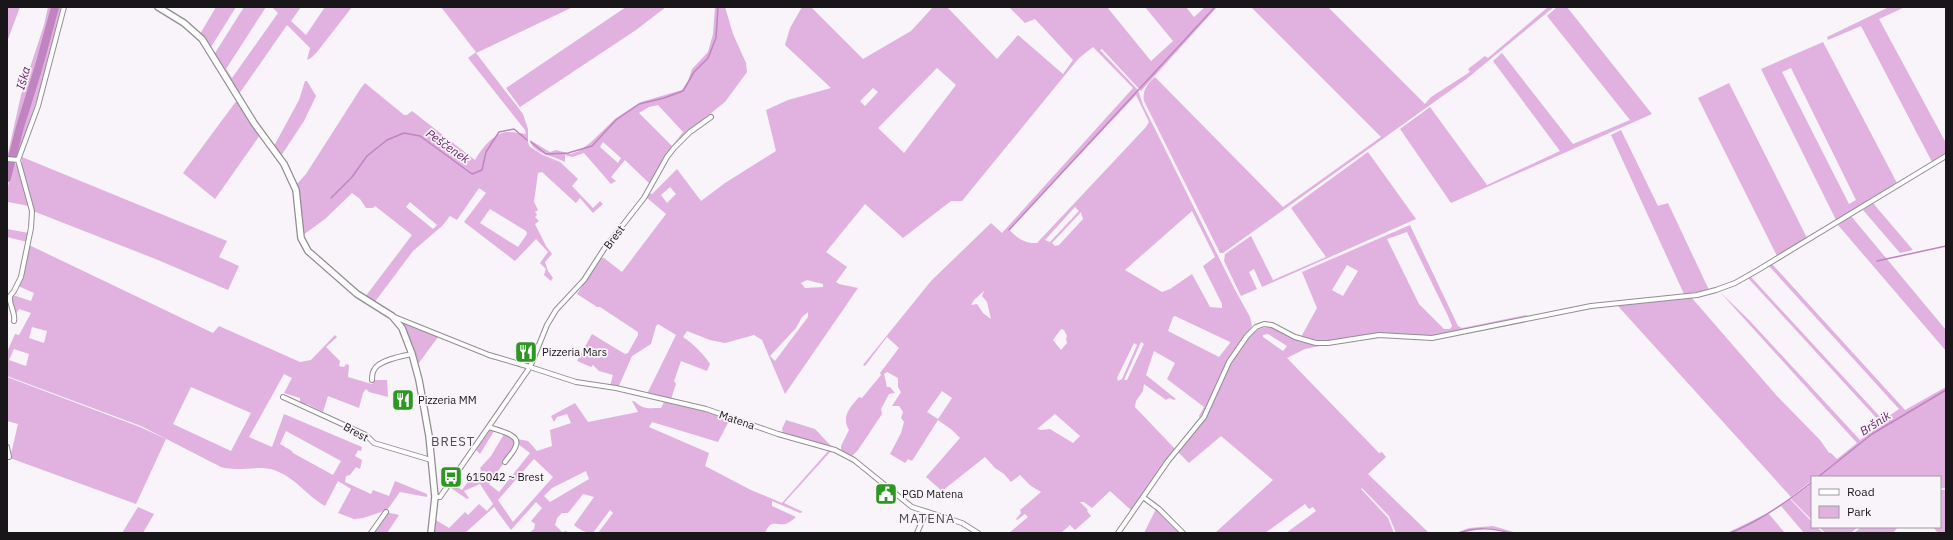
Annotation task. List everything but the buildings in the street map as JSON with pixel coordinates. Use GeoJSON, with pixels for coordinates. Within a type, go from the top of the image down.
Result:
{"type":"FeatureCollection","features":[{"type":"Feature","properties":{"kind":"street"},"geometry":{"type":"LineString","coordinates":[[14,322],[15,315],[9,298],[21,277],[31,228],[32,211],[16,160],[38,106],[64,7]]}},
{"type":"Feature","properties":{"kind":"street"},"geometry":{"type":"LineString","coordinates":[[158,7],[184,23],[202,39],[254,123],[284,164],[296,190],[301,238],[308,251],[357,294],[392,316],[489,355],[530,366]]}},
{"type":"Feature","properties":{"kind":"street","name":"Brest"},"geometry":{"type":"LineString","coordinates":[[435,497],[440,497],[530,366],[547,325],[556,310],[584,280],[604,249],[644,198],[667,157],[690,132],[711,117]]}},
{"type":"Feature","properties":{"kind":"street"},"geometry":{"type":"LineString","coordinates":[[1118,533],[1168,462],[1204,417],[1229,362],[1247,336],[1256,327],[1264,324],[1272,325],[1295,337],[1316,343],[1328,343],[1379,335],[1432,338],[1591,306],[1696,295],[1735,283],[1946,156]]}},
{"type":"Feature","properties":{"kind":"street"},"geometry":{"type":"LineString","coordinates":[[7,159],[16,160]]}},
{"type":"Feature","properties":{"kind":"street"},"geometry":{"type":"LineString","coordinates":[[392,316],[402,328],[412,354],[426,417],[435,497],[431,533]]}},
{"type":"Feature","properties":{"kind":"street"},"geometry":{"type":"LineString","coordinates":[[372,380],[374,369],[378,365],[398,357],[412,354]]}},
{"type":"Feature","properties":{"kind":"street","name":"Matena"},"geometry":{"type":"LineString","coordinates":[[530,366],[576,382],[616,388],[706,409],[778,434],[835,450],[859,463],[912,507],[962,523],[978,533]]}},
{"type":"Feature","properties":{"kind":"street","name":"Brest"},"geometry":{"type":"LineString","coordinates":[[283,398],[366,435],[374,442],[432,460]]}},
{"type":"Feature","properties":{"kind":"street"},"geometry":{"type":"LineString","coordinates":[[489,427],[513,436],[517,441],[516,446],[505,462]]}},
{"type":"Feature","properties":{"kind":"street"},"geometry":{"type":"LineString","coordinates":[[7,447],[9,457]]}},
{"type":"Feature","properties":{"kind":"street"},"geometry":{"type":"LineString","coordinates":[[1143,497],[1159,509],[1183,533]]}},
{"type":"Feature","properties":{"kind":"street"},"geometry":{"type":"LineString","coordinates":[[371,533],[386,512]]}},
{"type":"Feature","properties":{"kind":"street"},"geometry":{"type":"LineString","coordinates":[[917,533],[926,512]]}},
{"type":"Feature","properties":{"kind":"green space"},"geometry":{"type":"Polygon","coordinates":[[[7,7],[20,7],[7,42],[7,7]]]}},
{"type":"Feature","properties":{"kind":"green space"},"geometry":{"type":"Polygon","coordinates":[[[48,7],[51,7],[42,45],[10,158],[7,158],[21,95],[44,25],[48,7]]]}},
{"type":"Feature","properties":{"kind":"green space"},"geometry":{"type":"Polygon","coordinates":[[[58,7],[61,7],[41,87],[18,156],[15,158],[58,7]]]}},
{"type":"Feature","properties":{"kind":"green space"},"geometry":{"type":"Polygon","coordinates":[[[216,7],[236,7],[211,47],[200,34],[216,7]]]}},
{"type":"Feature","properties":{"kind":"green space"},"geometry":{"type":"Polygon","coordinates":[[[244,7],[266,7],[226,69],[232,78],[278,13],[272,7],[301,7],[291,21],[306,35],[325,7],[352,7],[317,52],[307,60],[310,48],[287,25],[239,94],[215,53],[244,7]]]}},
{"type":"Feature","properties":{"kind":"green space"},"geometry":{"type":"Polygon","coordinates":[[[441,7],[573,7],[476,53],[523,114],[528,129],[528,143],[530,147],[543,155],[560,162],[578,179],[572,186],[593,208],[600,201],[603,204],[593,213],[580,198],[576,203],[579,206],[542,172],[538,173],[534,202],[538,210],[535,212],[537,215],[535,217],[539,221],[535,224],[546,246],[552,254],[545,262],[548,271],[553,278],[551,281],[544,275],[546,269],[540,263],[548,252],[536,239],[515,261],[464,222],[486,193],[479,188],[457,220],[450,216],[442,226],[413,251],[374,303],[365,297],[412,235],[375,206],[373,208],[366,208],[360,199],[352,193],[325,219],[303,235],[300,200],[296,185],[306,174],[365,83],[404,115],[407,115],[412,111],[475,160],[484,147],[497,135],[507,132],[526,134],[525,130],[468,58],[476,52],[441,7]],[[410,202],[406,207],[433,229],[437,225],[410,202]],[[490,209],[480,223],[518,247],[527,234],[526,231],[490,209]]]}},
{"type":"Feature","properties":{"kind":"green space"},"geometry":{"type":"Polygon","coordinates":[[[626,7],[666,7],[636,30],[520,107],[506,88],[626,7]]]}},
{"type":"Feature","properties":{"kind":"green space"},"geometry":{"type":"Polygon","coordinates":[[[715,7],[725,7],[733,34],[746,63],[747,72],[725,102],[676,143],[651,185],[625,160],[611,177],[616,181],[611,184],[584,153],[572,157],[565,155],[565,162],[539,152],[532,145],[530,140],[550,152],[556,150],[571,154],[579,151],[590,143],[616,118],[641,102],[682,90],[688,81],[692,69],[708,52],[713,34],[715,7]],[[658,105],[649,107],[639,113],[672,146],[683,132],[658,105]],[[603,142],[600,147],[618,163],[621,158],[603,142]]]}},
{"type":"Feature","properties":{"kind":"green space"},"geometry":{"type":"Polygon","coordinates":[[[802,7],[811,7],[863,59],[911,31],[933,7],[947,7],[997,59],[1018,35],[1063,74],[1073,60],[1035,19],[1025,23],[1009,7],[1107,7],[1151,61],[1173,41],[1145,7],[1186,7],[1194,17],[1205,7],[1217,7],[1141,91],[1102,49],[1100,50],[1138,90],[1143,105],[1234,288],[1250,317],[1252,326],[1232,354],[1200,418],[1199,416],[1204,407],[1167,379],[1175,363],[1154,351],[1146,375],[1176,399],[1174,400],[1169,398],[1166,400],[1144,384],[1143,391],[1136,401],[1135,407],[1175,449],[1132,511],[1110,491],[1092,508],[1084,502],[1080,502],[1088,510],[1087,511],[1091,516],[1075,530],[1070,525],[1061,533],[1009,533],[1028,517],[1025,514],[1017,520],[1016,519],[1021,513],[1020,510],[1041,492],[1031,486],[1020,475],[1011,482],[985,457],[942,491],[926,477],[960,438],[938,420],[912,461],[908,459],[905,463],[890,454],[901,433],[904,422],[901,418],[903,412],[899,406],[892,406],[901,392],[898,387],[898,378],[887,372],[884,374],[887,387],[890,387],[895,393],[889,394],[881,409],[882,414],[858,450],[852,456],[841,450],[841,446],[849,430],[846,416],[850,408],[859,397],[862,398],[881,375],[880,373],[899,348],[887,337],[865,366],[863,365],[931,281],[991,223],[1002,233],[1133,88],[1093,47],[1079,58],[962,201],[951,201],[903,238],[865,204],[826,252],[847,267],[836,282],[858,288],[785,394],[762,340],[754,335],[725,343],[710,340],[687,331],[683,337],[705,356],[710,364],[707,371],[681,361],[674,381],[676,384],[671,399],[647,394],[676,335],[658,324],[656,326],[651,344],[632,356],[618,388],[610,386],[613,375],[599,371],[593,365],[591,367],[577,361],[592,334],[625,354],[628,353],[638,335],[638,332],[577,294],[601,258],[604,258],[622,272],[666,214],[646,197],[649,193],[652,194],[677,169],[701,201],[725,183],[776,151],[766,110],[788,100],[831,88],[785,45],[790,28],[802,7]],[[937,68],[878,128],[904,153],[956,85],[937,68]],[[873,88],[860,101],[865,106],[878,92],[873,88]],[[1136,95],[1009,230],[1018,238],[1028,243],[1037,243],[1146,127],[1149,122],[1136,95]],[[670,187],[661,195],[667,203],[676,194],[670,187]],[[1075,207],[1045,240],[1050,242],[1079,211],[1075,207]],[[1192,211],[1125,270],[1162,292],[1170,289],[1192,274],[1210,307],[1222,308],[1222,304],[1203,266],[1215,257],[1192,211]],[[1081,212],[1052,243],[1055,246],[1059,245],[1083,219],[1081,212]],[[807,280],[801,283],[805,288],[823,287],[823,284],[807,280]],[[984,291],[974,300],[971,305],[977,304],[983,313],[991,319],[987,302],[982,296],[984,291]],[[808,312],[802,317],[796,328],[770,356],[775,361],[808,317],[808,312]],[[1175,316],[1173,317],[1168,331],[1219,357],[1230,342],[1175,316]],[[1061,329],[1053,340],[1061,350],[1067,343],[1067,336],[1064,330],[1061,329]],[[1141,342],[1124,380],[1127,380],[1144,344],[1141,342]],[[1134,343],[1117,378],[1118,381],[1122,379],[1137,345],[1134,343]],[[942,391],[927,412],[938,419],[952,398],[942,391]],[[1055,414],[1037,429],[1050,429],[1073,443],[1080,436],[1055,414]]]}},
{"type":"Feature","properties":{"kind":"green space"},"geometry":{"type":"Polygon","coordinates":[[[1251,7],[1328,7],[1425,104],[1431,97],[1470,72],[1468,69],[1485,56],[1488,58],[1548,7],[1554,7],[1465,80],[1223,253],[1220,253],[1144,101],[1146,88],[1155,77],[1283,207],[1381,137],[1251,7]]]}},
{"type":"Feature","properties":{"kind":"green space"},"geometry":{"type":"Polygon","coordinates":[[[1557,7],[1567,7],[1652,114],[1451,203],[1400,129],[1430,107],[1487,185],[1560,151],[1493,61],[1502,53],[1573,144],[1630,120],[1547,16],[1557,7]]]}},
{"type":"Feature","properties":{"kind":"green space"},"geometry":{"type":"Polygon","coordinates":[[[1889,7],[1905,7],[1879,19],[1946,143],[1946,153],[1932,162],[1861,26],[1828,40],[1827,37],[1889,7]]]}},
{"type":"Feature","properties":{"kind":"green space"},"geometry":{"type":"Polygon","coordinates":[[[1823,42],[1897,183],[1836,220],[1761,69],[1823,42]],[[1791,68],[1782,72],[1849,204],[1856,200],[1791,68]]]}},
{"type":"Feature","properties":{"kind":"green space"},"geometry":{"type":"Polygon","coordinates":[[[305,81],[307,81],[316,96],[304,121],[281,156],[274,146],[299,100],[305,81]]]}},
{"type":"Feature","properties":{"kind":"green space"},"geometry":{"type":"Polygon","coordinates":[[[1729,83],[1807,238],[1777,256],[1698,98],[1729,83]]]}},
{"type":"Feature","properties":{"kind":"green space"},"geometry":{"type":"Polygon","coordinates":[[[237,100],[260,135],[215,199],[183,173],[237,100]]]}},
{"type":"Feature","properties":{"kind":"green space"},"geometry":{"type":"Polygon","coordinates":[[[1621,130],[1658,206],[1668,203],[1709,290],[1684,294],[1611,135],[1621,130]]]}},
{"type":"Feature","properties":{"kind":"green space"},"geometry":{"type":"Polygon","coordinates":[[[1368,152],[1416,219],[1262,287],[1254,269],[1249,272],[1257,289],[1241,296],[1224,261],[1225,254],[1251,236],[1273,280],[1326,257],[1291,208],[1368,152]]]}},
{"type":"Feature","properties":{"kind":"green space"},"geometry":{"type":"Polygon","coordinates":[[[22,157],[227,241],[219,257],[239,266],[228,290],[158,260],[33,211],[22,165],[22,157]]]}},
{"type":"Feature","properties":{"kind":"green space"},"geometry":{"type":"Polygon","coordinates":[[[13,162],[18,166],[29,206],[8,202],[7,204],[7,191],[13,162]]]}},
{"type":"Feature","properties":{"kind":"green space"},"geometry":{"type":"Polygon","coordinates":[[[1873,203],[1913,250],[1900,253],[1863,210],[1873,203]]]}},
{"type":"Feature","properties":{"kind":"green space"},"geometry":{"type":"Polygon","coordinates":[[[1851,216],[1946,330],[1946,351],[1838,225],[1851,216]]]}},
{"type":"Feature","properties":{"kind":"green space"},"geometry":{"type":"Polygon","coordinates":[[[1410,225],[1458,326],[1462,328],[1526,315],[1528,316],[1437,335],[1417,336],[1389,333],[1324,341],[1301,337],[1317,308],[1302,272],[1410,225]],[[1407,232],[1387,239],[1419,304],[1444,329],[1450,329],[1452,326],[1448,316],[1407,232]],[[1347,265],[1332,290],[1343,296],[1358,271],[1347,265]]]}},
{"type":"Feature","properties":{"kind":"green space"},"geometry":{"type":"Polygon","coordinates":[[[7,229],[29,233],[27,242],[7,237],[7,229]]]}},
{"type":"Feature","properties":{"kind":"green space"},"geometry":{"type":"Polygon","coordinates":[[[29,245],[213,333],[219,326],[300,362],[311,360],[335,335],[337,337],[326,347],[340,361],[339,366],[344,367],[346,364],[349,365],[348,377],[372,384],[374,380],[387,380],[388,397],[369,392],[366,389],[363,393],[359,408],[328,396],[323,412],[307,404],[300,404],[300,398],[284,393],[292,378],[284,374],[249,437],[272,447],[284,414],[362,447],[361,451],[358,450],[355,456],[362,460],[360,469],[356,467],[350,475],[346,476],[345,482],[371,494],[373,490],[389,496],[395,481],[427,494],[427,497],[400,492],[387,510],[363,518],[354,519],[338,513],[351,489],[338,481],[325,506],[288,477],[274,470],[261,468],[234,469],[221,467],[141,426],[7,376],[7,352],[15,334],[19,335],[31,313],[19,309],[16,314],[11,297],[13,295],[31,301],[34,293],[18,286],[23,280],[29,245]],[[32,327],[29,338],[44,343],[47,331],[32,327]],[[14,349],[9,360],[26,366],[29,354],[14,349]],[[191,387],[173,424],[231,451],[251,413],[191,387]],[[286,431],[280,444],[293,453],[333,475],[341,461],[286,431]]]}},
{"type":"Feature","properties":{"kind":"green space"},"geometry":{"type":"Polygon","coordinates":[[[1772,264],[1905,410],[1946,387],[1946,488],[1941,488],[1941,476],[1811,476],[1811,484],[1810,482],[1791,497],[1617,305],[1691,297],[1777,396],[1820,440],[1829,453],[1837,459],[1857,443],[1720,292],[1749,320],[1860,440],[1882,424],[1748,278],[1751,277],[1883,420],[1899,409],[1769,266],[1772,264]]]}},
{"type":"Feature","properties":{"kind":"green space"},"geometry":{"type":"Polygon","coordinates":[[[404,323],[438,337],[418,364],[402,325],[404,323]]]}},
{"type":"Feature","properties":{"kind":"green space"},"geometry":{"type":"Polygon","coordinates":[[[1268,327],[1280,330],[1298,341],[1320,346],[1305,349],[1287,358],[1379,453],[1382,452],[1386,457],[1368,474],[1429,533],[1396,533],[1389,516],[1362,488],[1361,489],[1388,518],[1394,533],[1286,533],[1316,511],[1313,507],[1309,509],[1305,504],[1265,533],[1215,533],[1273,480],[1221,436],[1189,463],[1178,452],[1194,434],[1207,415],[1238,350],[1247,338],[1257,331],[1268,327]],[[1268,334],[1263,335],[1263,337],[1283,351],[1287,346],[1268,334]]]}},
{"type":"Feature","properties":{"kind":"green space"},"geometry":{"type":"Polygon","coordinates":[[[7,377],[140,427],[166,439],[136,504],[10,458],[18,424],[7,421],[7,377]]]}},
{"type":"Feature","properties":{"kind":"green space"},"geometry":{"type":"Polygon","coordinates":[[[632,401],[643,407],[649,408],[661,408],[664,402],[704,411],[730,419],[718,442],[652,422],[649,427],[709,453],[705,466],[751,490],[782,503],[829,450],[831,451],[784,503],[803,512],[800,513],[772,501],[772,506],[796,517],[788,523],[770,525],[765,533],[598,533],[613,513],[610,510],[593,533],[588,532],[581,530],[574,525],[594,497],[583,494],[568,513],[562,513],[557,518],[555,525],[562,532],[566,531],[569,533],[529,533],[534,529],[535,524],[531,521],[542,508],[536,502],[511,530],[494,507],[465,533],[433,533],[434,519],[449,528],[465,512],[468,515],[479,504],[487,511],[493,504],[480,484],[464,491],[469,498],[467,499],[451,488],[453,484],[462,490],[475,472],[478,474],[481,470],[480,468],[491,456],[504,434],[515,440],[515,447],[489,484],[499,492],[530,453],[518,444],[517,439],[528,441],[537,451],[552,446],[550,430],[571,423],[567,414],[557,417],[554,422],[551,416],[575,403],[588,422],[638,412],[632,401]],[[534,459],[498,500],[513,522],[553,477],[534,459]],[[586,471],[552,488],[544,496],[550,502],[589,479],[586,471]]]}},
{"type":"Feature","properties":{"kind":"green space"},"geometry":{"type":"Polygon","coordinates":[[[786,420],[815,429],[832,447],[783,433],[782,429],[786,420]]]}},
{"type":"Feature","properties":{"kind":"green space"},"geometry":{"type":"Polygon","coordinates":[[[490,430],[494,431],[480,454],[476,450],[490,430]]]}},
{"type":"Feature","properties":{"kind":"green space"},"geometry":{"type":"Polygon","coordinates":[[[1811,484],[1811,519],[1791,499],[1811,484]]]}},
{"type":"Feature","properties":{"kind":"green space"},"geometry":{"type":"Polygon","coordinates":[[[1941,490],[1946,490],[1946,533],[1938,533],[1934,528],[1941,528],[1941,490]]]}},
{"type":"Feature","properties":{"kind":"green space"},"geometry":{"type":"Polygon","coordinates":[[[1790,499],[1811,521],[1811,528],[1818,528],[1823,533],[1804,533],[1781,506],[1790,499]]]}},
{"type":"Feature","properties":{"kind":"green space"},"geometry":{"type":"Polygon","coordinates":[[[138,507],[154,514],[143,533],[122,533],[138,507]]]}},
{"type":"Feature","properties":{"kind":"green space"},"geometry":{"type":"Polygon","coordinates":[[[1156,509],[1159,511],[1180,533],[1144,533],[1156,509]]]}},
{"type":"Feature","properties":{"kind":"green space"},"geometry":{"type":"Polygon","coordinates":[[[386,512],[399,515],[387,533],[374,533],[386,512]]]}},
{"type":"Feature","properties":{"kind":"green space"},"geometry":{"type":"Polygon","coordinates":[[[1768,513],[1785,533],[1727,533],[1768,513]]]}},
{"type":"Feature","properties":{"kind":"green space"},"geometry":{"type":"Polygon","coordinates":[[[1493,526],[1517,533],[1487,529],[1456,533],[1469,528],[1493,526]]]}},
{"type":"Feature","properties":{"kind":"green space"},"geometry":{"type":"Polygon","coordinates":[[[1820,528],[1857,528],[1851,533],[1825,533],[1820,528]]]}},
{"type":"Feature","properties":{"kind":"green space"},"geometry":{"type":"Polygon","coordinates":[[[1860,528],[1897,528],[1893,533],[1854,533],[1860,528]]]}},
{"type":"Feature","properties":{"kind":"waterway","name":"Iška"},"geometry":{"type":"LineString","coordinates":[[7,178],[20,127],[55,7]]}},
{"type":"Feature","properties":{"kind":"waterway","name":"Peščenek"},"geometry":{"type":"LineString","coordinates":[[531,142],[546,154],[568,153],[592,146],[616,120],[639,104],[664,98],[683,91],[694,72],[708,58],[716,38],[718,7]]}},
{"type":"Feature","properties":{"kind":"waterway"},"geometry":{"type":"LineString","coordinates":[[1009,230],[1215,7]]}},
{"type":"Feature","properties":{"kind":"waterway","name":"Peščenek"},"geometry":{"type":"LineString","coordinates":[[331,198],[352,177],[367,156],[387,140],[404,133],[420,136],[472,174],[482,170],[486,152],[499,132],[514,129],[527,140]]}},
{"type":"Feature","properties":{"kind":"waterway"},"geometry":{"type":"LineString","coordinates":[[1877,261],[1946,246]]}},
{"type":"Feature","properties":{"kind":"waterway","name":"Bršnik"},"geometry":{"type":"LineString","coordinates":[[1819,476],[1872,434],[1946,390]]}},
{"type":"Feature","properties":{"kind":"waterway","name":"Bršnik"},"geometry":{"type":"LineString","coordinates":[[1730,533],[1752,523],[1773,510],[1811,483]]}},
{"type":"Feature","properties":{"kind":"waterway","name":"Bršnik"},"geometry":{"type":"LineString","coordinates":[[1459,533],[1484,529],[1510,533]]}},
{"type":"Feature","properties":{"kind":"place","name":"Pizzeria Mars"},"geometry":{"type":"Point","coordinates":[526,352]}},
{"type":"Feature","properties":{"kind":"place","name":"Pizzeria MM"},"geometry":{"type":"Point","coordinates":[403,400]}},
{"type":"Feature","properties":{"kind":"place","name":"615042 ~ Brest"},"geometry":{"type":"Point","coordinates":[451,477]}},
{"type":"Feature","properties":{"kind":"place","name":"PGD Matena"},"geometry":{"type":"Point","coordinates":[886,494]}},
{"type":"Feature","properties":{"kind":"district","name":"BREST"},"geometry":{"type":"Point","coordinates":[453,441]}},
{"type":"Feature","properties":{"kind":"district","name":"MATENA"},"geometry":{"type":"Point","coordinates":[927,518]}}]}
